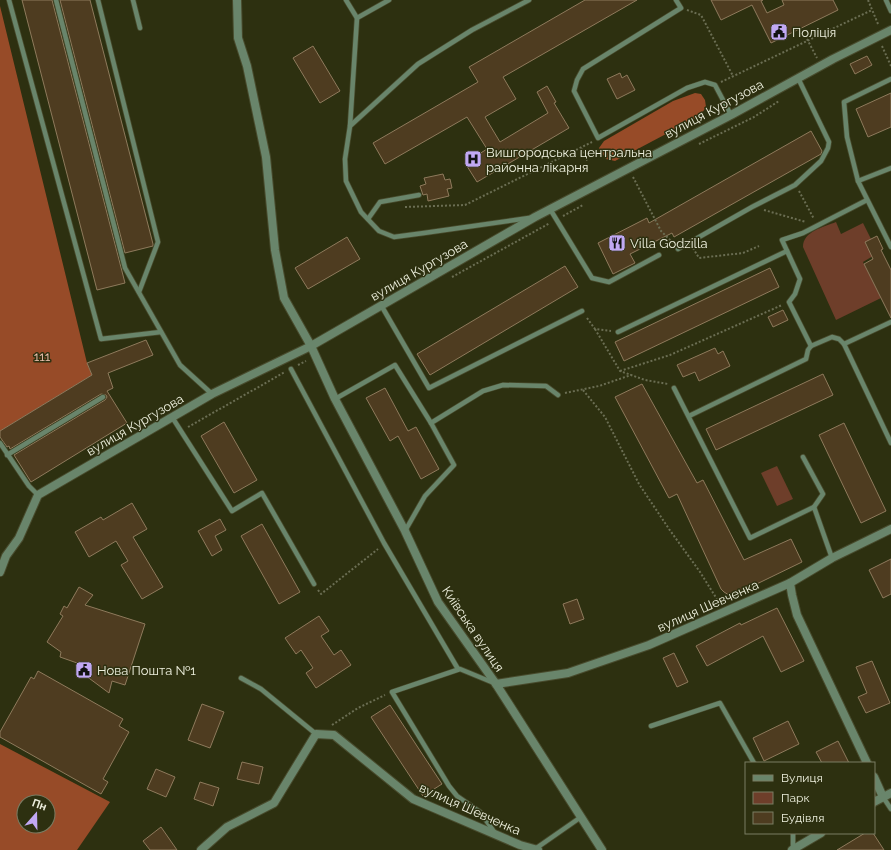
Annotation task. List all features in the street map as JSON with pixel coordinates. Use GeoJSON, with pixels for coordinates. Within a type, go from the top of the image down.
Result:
{"type":"FeatureCollection","features":[{"type":"Feature","properties":{"kind":"street","name":"Київська вулиця"},"geometry":{"type":"LineString","coordinates":[[236,0],[238,38],[247,66],[266,157],[276,250],[284,298],[311,346],[335,399],[405,531],[438,602],[496,684],[602,850]]}},
{"type":"Feature","properties":{"kind":"street","name":"вулиця Кургузова"},"geometry":{"type":"LineString","coordinates":[[38,495],[212,394],[311,346],[535,217],[891,30]]}},
{"type":"Feature","properties":{"kind":"street"},"geometry":{"type":"LineString","coordinates":[[0,572],[6,556],[19,538],[38,495]]}},
{"type":"Feature","properties":{"kind":"street","name":"вулиця Шевченка"},"geometry":{"type":"LineString","coordinates":[[496,684],[568,673],[649,645],[790,583],[832,558],[891,529]]}},
{"type":"Feature","properties":{"kind":"street"},"geometry":{"type":"LineString","coordinates":[[790,583],[797,615],[867,762]]}},
{"type":"Feature","properties":{"kind":"street","name":"вулиця Шевченка"},"geometry":{"type":"LineString","coordinates":[[316,734],[334,735],[413,799],[536,850]]}},
{"type":"Feature","properties":{"kind":"street"},"geometry":{"type":"LineString","coordinates":[[201,850],[226,827],[274,803],[316,734]]}},
{"type":"Feature","properties":{"kind":"street"},"geometry":{"type":"LineString","coordinates":[[875,778],[887,795],[875,801]]}},
{"type":"Feature","properties":{"kind":"street"},"geometry":{"type":"LineString","coordinates":[[792,850],[819,834]]}},
{"type":"Feature","properties":{"kind":"lane"},"geometry":{"type":"LineString","coordinates":[[9,0],[101,339],[161,332]]}},
{"type":"Feature","properties":{"kind":"lane"},"geometry":{"type":"LineString","coordinates":[[56,0],[125,268],[180,365],[212,394]]}},
{"type":"Feature","properties":{"kind":"lane"},"geometry":{"type":"LineString","coordinates":[[98,0],[158,242],[138,292]]}},
{"type":"Feature","properties":{"kind":"lane"},"geometry":{"type":"LineString","coordinates":[[134,0],[140,28]]}},
{"type":"Feature","properties":{"kind":"lane"},"geometry":{"type":"LineString","coordinates":[[346,0],[357,18],[350,126],[345,159],[346,181],[361,212],[380,231],[394,237],[535,217]]}},
{"type":"Feature","properties":{"kind":"lane"},"geometry":{"type":"LineString","coordinates":[[357,18],[389,0]]}},
{"type":"Feature","properties":{"kind":"lane"},"geometry":{"type":"LineString","coordinates":[[350,126],[418,64],[472,30],[529,0]]}},
{"type":"Feature","properties":{"kind":"lane"},"geometry":{"type":"LineString","coordinates":[[676,0],[681,8],[584,69],[577,80],[574,91],[598,138],[687,88],[705,82],[715,84],[731,114]]}},
{"type":"Feature","properties":{"kind":"lane"},"geometry":{"type":"LineString","coordinates":[[886,0],[891,11]]}},
{"type":"Feature","properties":{"kind":"lane"},"geometry":{"type":"LineString","coordinates":[[678,249],[752,207],[795,185],[821,161],[828,148],[829,142],[798,78]]}},
{"type":"Feature","properties":{"kind":"lane"},"geometry":{"type":"LineString","coordinates":[[891,79],[844,102],[847,137],[858,181],[891,247]]}},
{"type":"Feature","properties":{"kind":"lane"},"geometry":{"type":"LineString","coordinates":[[858,181],[891,168]]}},
{"type":"Feature","properties":{"kind":"lane"},"geometry":{"type":"LineString","coordinates":[[368,219],[380,202],[419,195]]}},
{"type":"Feature","properties":{"kind":"lane"},"geometry":{"type":"LineString","coordinates":[[811,346],[789,302],[795,294],[800,279],[782,240],[803,233],[867,200]]}},
{"type":"Feature","properties":{"kind":"lane"},"geometry":{"type":"LineString","coordinates":[[550,209],[592,278],[609,282],[659,255]]}},
{"type":"Feature","properties":{"kind":"lane"},"geometry":{"type":"LineString","coordinates":[[618,332],[787,252]]}},
{"type":"Feature","properties":{"kind":"lane"},"geometry":{"type":"LineString","coordinates":[[381,305],[429,388],[582,311]]}},
{"type":"Feature","properties":{"kind":"lane"},"geometry":{"type":"LineString","coordinates":[[844,344],[891,322]]}},
{"type":"Feature","properties":{"kind":"lane"},"geometry":{"type":"LineString","coordinates":[[689,416],[806,359],[808,350],[811,346],[832,337],[839,339],[844,344],[891,443]]}},
{"type":"Feature","properties":{"kind":"lane"},"geometry":{"type":"LineString","coordinates":[[335,399],[395,365],[431,423],[454,465],[424,496],[405,531]]}},
{"type":"Feature","properties":{"kind":"lane"},"geometry":{"type":"LineString","coordinates":[[291,369],[384,543],[458,669]]}},
{"type":"Feature","properties":{"kind":"lane"},"geometry":{"type":"LineString","coordinates":[[431,423],[483,392],[503,385],[546,386],[558,395]]}},
{"type":"Feature","properties":{"kind":"lane"},"geometry":{"type":"LineString","coordinates":[[674,388],[750,538],[814,506],[823,494],[803,457]]}},
{"type":"Feature","properties":{"kind":"lane"},"geometry":{"type":"LineString","coordinates":[[8,455],[103,396]]}},
{"type":"Feature","properties":{"kind":"lane"},"geometry":{"type":"LineString","coordinates":[[172,417],[182,430],[232,511],[262,493],[313,583]]}},
{"type":"Feature","properties":{"kind":"lane"},"geometry":{"type":"LineString","coordinates":[[0,443],[29,486],[38,495]]}},
{"type":"Feature","properties":{"kind":"lane"},"geometry":{"type":"LineString","coordinates":[[814,506],[832,558]]}},
{"type":"Feature","properties":{"kind":"lane"},"geometry":{"type":"LineString","coordinates":[[496,684],[458,669],[392,692],[449,786],[457,796],[480,812],[496,834]]}},
{"type":"Feature","properties":{"kind":"lane"},"geometry":{"type":"LineString","coordinates":[[240,678],[261,689],[316,734]]}},
{"type":"Feature","properties":{"kind":"lane"},"geometry":{"type":"LineString","coordinates":[[651,726],[720,703],[753,762]]}},
{"type":"Feature","properties":{"kind":"lane"},"geometry":{"type":"LineString","coordinates":[[887,795],[891,809]]}},
{"type":"Feature","properties":{"kind":"lane"},"geometry":{"type":"LineString","coordinates":[[536,850],[581,817]]}},
{"type":"Feature","properties":{"kind":"lane"},"geometry":{"type":"LineString","coordinates":[[792,850],[793,834]]}},
{"type":"Feature","properties":{"kind":"path"},"geometry":{"type":"LineString","coordinates":[[868,0],[878,24]]}},
{"type":"Feature","properties":{"kind":"path"},"geometry":{"type":"LineString","coordinates":[[681,8],[701,15],[733,76]]}},
{"type":"Feature","properties":{"kind":"path"},"geometry":{"type":"LineString","coordinates":[[715,84],[872,10]]}},
{"type":"Feature","properties":{"kind":"path"},"geometry":{"type":"LineString","coordinates":[[876,48],[882,44],[891,66]]}},
{"type":"Feature","properties":{"kind":"path"},"geometry":{"type":"LineString","coordinates":[[697,145],[754,117],[784,98]]}},
{"type":"Feature","properties":{"kind":"path"},"geometry":{"type":"LineString","coordinates":[[398,207],[465,205],[582,148],[598,138]]}},
{"type":"Feature","properties":{"kind":"path"},"geometry":{"type":"LineString","coordinates":[[582,148],[588,162]]}},
{"type":"Feature","properties":{"kind":"path"},"geometry":{"type":"LineString","coordinates":[[640,174],[633,178],[661,231],[678,249]]}},
{"type":"Feature","properties":{"kind":"path"},"geometry":{"type":"LineString","coordinates":[[795,185],[817,225]]}},
{"type":"Feature","properties":{"kind":"path"},"geometry":{"type":"LineString","coordinates":[[448,280],[584,204]]}},
{"type":"Feature","properties":{"kind":"path"},"geometry":{"type":"LineString","coordinates":[[752,207],[817,225]]}},
{"type":"Feature","properties":{"kind":"path"},"geometry":{"type":"LineString","coordinates":[[690,242],[699,258],[743,253],[759,246]]}},
{"type":"Feature","properties":{"kind":"path"},"geometry":{"type":"LineString","coordinates":[[620,371],[670,355],[789,302]]}},
{"type":"Feature","properties":{"kind":"path"},"geometry":{"type":"LineString","coordinates":[[582,311],[595,329],[620,371],[645,380],[666,383],[674,388]]}},
{"type":"Feature","properties":{"kind":"path"},"geometry":{"type":"LineString","coordinates":[[595,329],[618,332]]}},
{"type":"Feature","properties":{"kind":"path"},"geometry":{"type":"LineString","coordinates":[[182,430],[315,356]]}},
{"type":"Feature","properties":{"kind":"path"},"geometry":{"type":"LineString","coordinates":[[558,395],[599,386],[631,375]]}},
{"type":"Feature","properties":{"kind":"path"},"geometry":{"type":"LineString","coordinates":[[583,390],[605,417],[639,484],[700,572],[719,603],[723,613]]}},
{"type":"Feature","properties":{"kind":"path"},"geometry":{"type":"LineString","coordinates":[[313,583],[321,594],[384,543]]}},
{"type":"Feature","properties":{"kind":"path"},"geometry":{"type":"LineString","coordinates":[[316,734],[358,708],[392,692]]}},
{"type":"Feature","properties":{"kind":"green space","name":"111"},"geometry":{"type":"Polygon","coordinates":[[[0,6],[87,363],[92,375],[0,431],[0,6]]]}},
{"type":"Feature","properties":{"kind":"green space"},"geometry":{"type":"Polygon","coordinates":[[[695,93],[701,94],[705,100],[706,107],[700,116],[615,161],[606,159],[599,148],[604,141],[673,101],[695,93]]]}},
{"type":"Feature","properties":{"kind":"green space"},"geometry":{"type":"Polygon","coordinates":[[[836,222],[841,234],[863,223],[878,253],[863,262],[881,298],[836,320],[803,247],[806,237],[810,233],[836,222]]]}},
{"type":"Feature","properties":{"kind":"green space"},"geometry":{"type":"Polygon","coordinates":[[[777,466],[793,499],[777,506],[761,473],[777,466]]]}},
{"type":"Feature","properties":{"kind":"green space"},"geometry":{"type":"Polygon","coordinates":[[[0,744],[110,802],[77,850],[0,850],[0,744]]]}},
{"type":"Feature","properties":{"kind":"building"},"geometry":{"type":"Polygon","coordinates":[[[22,0],[52,0],[125,283],[97,290],[22,0]]]}},
{"type":"Feature","properties":{"kind":"building"},"geometry":{"type":"Polygon","coordinates":[[[60,0],[90,0],[153,246],[125,253],[60,0]]]}},
{"type":"Feature","properties":{"kind":"building"},"geometry":{"type":"Polygon","coordinates":[[[585,0],[637,0],[503,77],[516,99],[485,117],[500,142],[548,113],[537,92],[547,86],[556,102],[554,103],[569,128],[477,182],[465,163],[487,149],[467,117],[385,164],[373,143],[478,82],[469,67],[585,0]]]}},
{"type":"Feature","properties":{"kind":"building","name":"Поліція"},"geometry":{"type":"Polygon","coordinates":[[[711,0],[763,0],[761,1],[767,13],[784,5],[782,0],[833,0],[838,10],[771,43],[752,5],[721,20],[711,0]]]}},
{"type":"Feature","properties":{"kind":"building"},"geometry":{"type":"Polygon","coordinates":[[[313,46],[340,91],[320,103],[293,58],[313,46]]]}},
{"type":"Feature","properties":{"kind":"building"},"geometry":{"type":"Polygon","coordinates":[[[867,56],[872,65],[855,74],[850,64],[867,56]]]}},
{"type":"Feature","properties":{"kind":"building"},"geometry":{"type":"Polygon","coordinates":[[[620,73],[622,78],[627,75],[635,90],[617,99],[607,79],[620,73]]]}},
{"type":"Feature","properties":{"kind":"building"},"geometry":{"type":"Polygon","coordinates":[[[891,93],[891,127],[868,137],[856,109],[891,93]]]}},
{"type":"Feature","properties":{"kind":"building"},"geometry":{"type":"Polygon","coordinates":[[[811,131],[822,151],[821,154],[674,237],[672,233],[630,254],[635,263],[613,274],[598,243],[647,218],[649,223],[811,131]]]}},
{"type":"Feature","properties":{"kind":"building"},"geometry":{"type":"Polygon","coordinates":[[[443,174],[445,180],[450,179],[452,188],[447,189],[449,196],[428,201],[427,194],[423,195],[420,186],[426,184],[424,178],[443,174]]]}},
{"type":"Feature","properties":{"kind":"building"},"geometry":{"type":"Polygon","coordinates":[[[877,236],[883,249],[881,250],[891,270],[891,318],[864,264],[873,259],[865,242],[877,236]]]}},
{"type":"Feature","properties":{"kind":"building"},"geometry":{"type":"Polygon","coordinates":[[[347,237],[360,259],[308,289],[295,268],[347,237]]]}},
{"type":"Feature","properties":{"kind":"building"},"geometry":{"type":"Polygon","coordinates":[[[565,266],[578,287],[430,375],[417,354],[565,266]]]}},
{"type":"Feature","properties":{"kind":"building"},"geometry":{"type":"Polygon","coordinates":[[[770,268],[779,287],[624,361],[615,342],[770,268]]]}},
{"type":"Feature","properties":{"kind":"building"},"geometry":{"type":"Polygon","coordinates":[[[783,310],[788,320],[773,327],[768,317],[783,310]]]}},
{"type":"Feature","properties":{"kind":"building"},"geometry":{"type":"Polygon","coordinates":[[[146,340],[153,355],[108,373],[113,388],[107,391],[127,423],[31,482],[14,455],[105,400],[107,397],[106,395],[101,394],[10,449],[0,437],[0,431],[92,375],[87,363],[146,340]]]}},
{"type":"Feature","properties":{"kind":"building"},"geometry":{"type":"Polygon","coordinates":[[[715,348],[718,354],[723,351],[730,366],[699,381],[695,372],[683,377],[677,365],[715,348]]]}},
{"type":"Feature","properties":{"kind":"building"},"geometry":{"type":"Polygon","coordinates":[[[823,374],[833,395],[716,450],[706,429],[823,374]]]}},
{"type":"Feature","properties":{"kind":"building"},"geometry":{"type":"Polygon","coordinates":[[[642,384],[697,483],[703,480],[744,560],[791,539],[802,562],[734,595],[729,595],[721,589],[677,494],[669,498],[615,397],[642,384]]]}},
{"type":"Feature","properties":{"kind":"building"},"geometry":{"type":"Polygon","coordinates":[[[385,388],[408,431],[416,427],[439,469],[421,479],[398,436],[390,441],[366,398],[385,388]]]}},
{"type":"Feature","properties":{"kind":"building"},"geometry":{"type":"Polygon","coordinates":[[[224,422],[257,480],[234,493],[201,436],[224,422]]]}},
{"type":"Feature","properties":{"kind":"building"},"geometry":{"type":"Polygon","coordinates":[[[844,423],[886,511],[861,523],[819,435],[844,423]]]}},
{"type":"Feature","properties":{"kind":"building"},"geometry":{"type":"Polygon","coordinates":[[[132,503],[147,529],[133,537],[163,587],[142,599],[121,565],[128,561],[116,541],[89,557],[75,532],[101,517],[103,520],[132,503]]]}},
{"type":"Feature","properties":{"kind":"building"},"geometry":{"type":"Polygon","coordinates":[[[220,519],[226,530],[215,536],[222,550],[212,556],[198,531],[220,519]]]}},
{"type":"Feature","properties":{"kind":"building"},"geometry":{"type":"Polygon","coordinates":[[[262,524],[300,592],[279,604],[241,536],[262,524]]]}},
{"type":"Feature","properties":{"kind":"building"},"geometry":{"type":"Polygon","coordinates":[[[891,559],[891,594],[883,598],[869,570],[891,559]]]}},
{"type":"Feature","properties":{"kind":"building"},"geometry":{"type":"Polygon","coordinates":[[[79,587],[93,595],[85,605],[145,624],[125,685],[112,681],[109,693],[78,670],[80,664],[60,657],[61,652],[47,642],[63,616],[60,614],[64,606],[67,608],[79,587]]]}},
{"type":"Feature","properties":{"kind":"building"},"geometry":{"type":"Polygon","coordinates":[[[577,599],[584,619],[570,624],[563,604],[577,599]]]}},
{"type":"Feature","properties":{"kind":"building"},"geometry":{"type":"Polygon","coordinates":[[[777,608],[804,661],[781,672],[763,636],[707,666],[696,646],[740,623],[741,625],[777,608]]]}},
{"type":"Feature","properties":{"kind":"building"},"geometry":{"type":"Polygon","coordinates":[[[319,616],[329,631],[321,636],[334,655],[341,650],[351,665],[316,688],[306,673],[313,668],[301,650],[296,654],[285,638],[319,616]]]}},
{"type":"Feature","properties":{"kind":"building"},"geometry":{"type":"Polygon","coordinates":[[[674,653],[688,682],[677,687],[663,658],[674,653]]]}},
{"type":"Feature","properties":{"kind":"building"},"geometry":{"type":"Polygon","coordinates":[[[872,661],[890,703],[866,713],[858,697],[867,693],[856,667],[872,661]]]}},
{"type":"Feature","properties":{"kind":"building"},"geometry":{"type":"Polygon","coordinates":[[[38,671],[123,719],[119,726],[129,732],[103,779],[108,782],[101,794],[0,737],[0,732],[31,677],[34,679],[38,671]]]}},
{"type":"Feature","properties":{"kind":"building"},"geometry":{"type":"Polygon","coordinates":[[[202,704],[224,712],[210,748],[188,740],[202,704]]]}},
{"type":"Feature","properties":{"kind":"building"},"geometry":{"type":"Polygon","coordinates":[[[390,705],[442,784],[423,796],[371,717],[390,705]]]}},
{"type":"Feature","properties":{"kind":"building"},"geometry":{"type":"Polygon","coordinates":[[[788,721],[799,744],[764,761],[753,738],[788,721]]]}},
{"type":"Feature","properties":{"kind":"building"},"geometry":{"type":"Polygon","coordinates":[[[838,741],[848,762],[821,762],[816,752],[838,741]]]}},
{"type":"Feature","properties":{"kind":"building"},"geometry":{"type":"Polygon","coordinates":[[[242,762],[263,767],[259,784],[237,779],[242,762]]]}},
{"type":"Feature","properties":{"kind":"building"},"geometry":{"type":"Polygon","coordinates":[[[156,769],[175,777],[166,797],[147,789],[156,769]]]}},
{"type":"Feature","properties":{"kind":"building"},"geometry":{"type":"Polygon","coordinates":[[[200,782],[219,788],[213,806],[194,799],[200,782]]]}},
{"type":"Feature","properties":{"kind":"building"},"geometry":{"type":"Polygon","coordinates":[[[161,827],[177,850],[150,850],[143,841],[161,827]]]}},
{"type":"Feature","properties":{"kind":"building"},"geometry":{"type":"Polygon","coordinates":[[[863,834],[874,834],[884,850],[837,850],[863,834]]]}},
{"type":"Feature","properties":{"kind":"place","name":"Поліція"},"geometry":{"type":"Point","coordinates":[779,32]}},
{"type":"Feature","properties":{"kind":"place","name":"Вишгородська центральна районна лікарня"},"geometry":{"type":"Point","coordinates":[473,159]}},
{"type":"Feature","properties":{"kind":"place","name":"Villa Godzilla"},"geometry":{"type":"Point","coordinates":[617,243]}},
{"type":"Feature","properties":{"kind":"place","name":"Нова Пошта №1"},"geometry":{"type":"Point","coordinates":[84,670]}}]}
